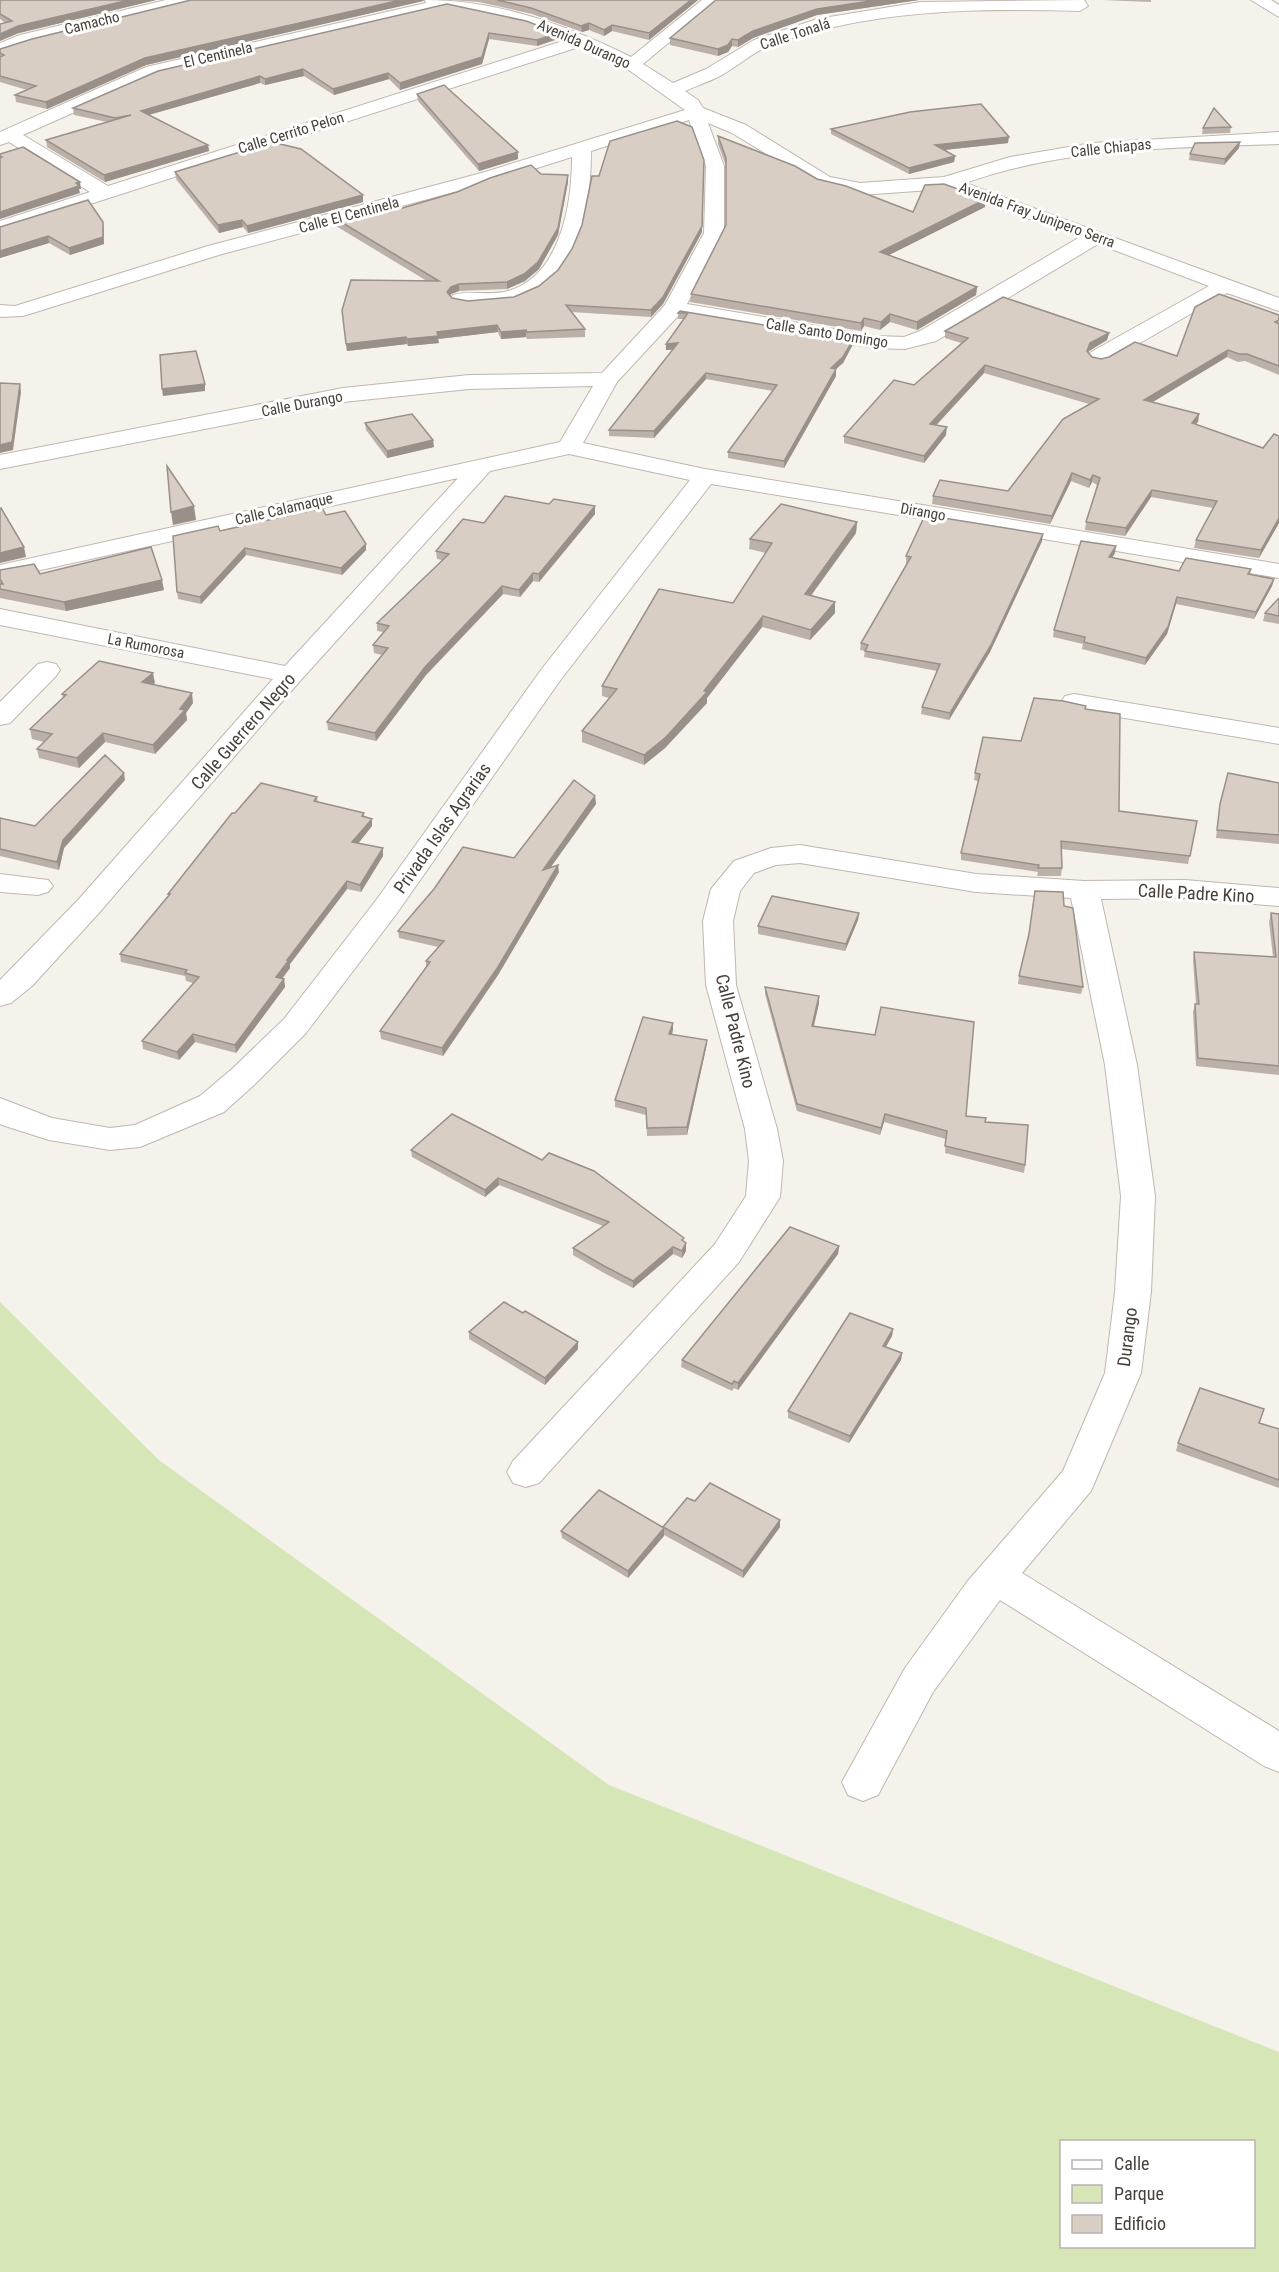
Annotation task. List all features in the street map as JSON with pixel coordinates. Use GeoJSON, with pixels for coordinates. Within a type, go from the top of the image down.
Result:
{"type":"FeatureCollection","features":[{"type":"Feature","properties":{"kind":"street","name":"Camacho"},"geometry":{"type":"LineString","coordinates":[[0,49],[26,39],[186,0]]}},
{"type":"Feature","properties":{"kind":"street"},"geometry":{"type":"LineString","coordinates":[[632,64],[712,0]]}},
{"type":"Feature","properties":{"kind":"street"},"geometry":{"type":"LineString","coordinates":[[1259,0],[1277,12]]}},
{"type":"Feature","properties":{"kind":"street","name":"Avenida Durango"},"geometry":{"type":"LineString","coordinates":[[439,1],[532,21],[583,40],[632,64],[692,104],[696,112]]}},
{"type":"Feature","properties":{"kind":"street","name":"El Centinela"},"geometry":{"type":"LineString","coordinates":[[5,137],[75,103],[152,71],[439,1]]}},
{"type":"Feature","properties":{"kind":"street","name":"Calle Tonalá"},"geometry":{"type":"LineString","coordinates":[[670,91],[712,73],[760,44],[817,24],[918,3],[1074,3]]}},
{"type":"Feature","properties":{"kind":"street"},"geometry":{"type":"LineString","coordinates":[[0,44],[26,39]]}},
{"type":"Feature","properties":{"kind":"street","name":"Calle Cerrito Pelon"},"geometry":{"type":"LineString","coordinates":[[0,227],[583,40]]}},
{"type":"Feature","properties":{"kind":"street"},"geometry":{"type":"LineString","coordinates":[[568,447],[608,379],[674,308],[714,233],[715,166],[696,112]]}},
{"type":"Feature","properties":{"kind":"street","name":"Calle El Centinela"},"geometry":{"type":"LineString","coordinates":[[0,311],[16,312],[215,250],[492,176],[696,112]]}},
{"type":"Feature","properties":{"kind":"street","name":"Avenida Fray Junipero Serra"},"geometry":{"type":"LineString","coordinates":[[696,112],[739,129],[791,163],[824,181],[860,189],[947,183],[1279,305]]}},
{"type":"Feature","properties":{"kind":"street"},"geometry":{"type":"LineString","coordinates":[[5,137],[106,193]]}},
{"type":"Feature","properties":{"kind":"street","name":"Calle Chiapas"},"geometry":{"type":"LineString","coordinates":[[947,183],[993,167],[1079,150],[1143,143],[1279,138]]}},
{"type":"Feature","properties":{"kind":"street"},"geometry":{"type":"LineString","coordinates":[[460,299],[502,299],[520,294],[535,285],[556,264],[573,225],[582,172],[582,147]]}},
{"type":"Feature","properties":{"kind":"street","name":"Calle Santo Domingo"},"geometry":{"type":"LineString","coordinates":[[674,308],[875,342],[905,343],[928,336],[1096,236]]}},
{"type":"Feature","properties":{"kind":"street"},"geometry":{"type":"LineString","coordinates":[[1099,357],[1225,285]]}},
{"type":"Feature","properties":{"kind":"street","name":"Calle Durango"},"geometry":{"type":"LineString","coordinates":[[0,462],[354,394],[469,382],[608,379]]}},
{"type":"Feature","properties":{"kind":"street","name":"Calle Calamaque"},"geometry":{"type":"LineString","coordinates":[[0,572],[568,447]]}},
{"type":"Feature","properties":{"kind":"street","name":"Dirango"},"geometry":{"type":"LineString","coordinates":[[568,447],[705,476],[1279,571]]}},
{"type":"Feature","properties":{"kind":"street","name":"Calle Guerrero Negro"},"geometry":{"type":"LineString","coordinates":[[0,996],[21,979],[88,908],[291,675],[484,464]]}},
{"type":"Feature","properties":{"kind":"street","name":"Privada Islas Agrarias"},"geometry":{"type":"LineString","coordinates":[[0,1109],[14,1117],[49,1129],[110,1139],[140,1136],[212,1104],[295,1026],[387,906],[550,676],[705,476]]}},
{"type":"Feature","properties":{"kind":"street","name":"La Rumorosa"},"geometry":{"type":"LineString","coordinates":[[0,616],[291,675]]}},
{"type":"Feature","properties":{"kind":"street"},"geometry":{"type":"LineString","coordinates":[[0,717],[47,670]]}},
{"type":"Feature","properties":{"kind":"street"},"geometry":{"type":"LineString","coordinates":[[1074,702],[1279,735]]}},
{"type":"Feature","properties":{"kind":"street","name":"Calle Padre Kino"},"geometry":{"type":"LineString","coordinates":[[526,1472],[727,1253],[763,1197],[766,1161],[761,1129],[721,985],[718,921],[726,889],[744,867],[771,857],[800,854],[976,883],[1084,890],[1185,889],[1279,897]]}},
{"type":"Feature","properties":{"kind":"street"},"geometry":{"type":"LineString","coordinates":[[0,883],[38,886]]}},
{"type":"Feature","properties":{"kind":"street","name":"Durango"},"geometry":{"type":"LineString","coordinates":[[863,1782],[919,1680],[981,1594],[1078,1480],[1123,1374],[1133,1292],[1138,1196],[1121,1065],[1084,890]]}},
{"type":"Feature","properties":{"kind":"street"},"geometry":{"type":"LineString","coordinates":[[995,1577],[1279,1753]]}},
{"type":"Feature","properties":{"kind":"green space"},"geometry":{"type":"Polygon","coordinates":[[[0,1302],[160,1461],[609,1785],[1279,2052],[1279,2272],[0,2272],[0,1302]]]}},
{"type":"Feature","properties":{"kind":"building"},"geometry":{"type":"Polygon","coordinates":[[[0,0],[129,0],[18,26],[0,34],[0,24],[12,21],[0,14],[0,0]]]}},
{"type":"Feature","properties":{"kind":"building"},"geometry":{"type":"Polygon","coordinates":[[[191,0],[401,0],[145,58],[46,102],[15,95],[36,86],[0,76],[0,57],[4,55],[0,53],[0,49],[191,0]]]}},
{"type":"Feature","properties":{"kind":"building"},"geometry":{"type":"Polygon","coordinates":[[[497,0],[691,0],[649,33],[612,25],[604,30],[589,23],[581,26],[531,8],[497,0]]]}},
{"type":"Feature","properties":{"kind":"building"},"geometry":{"type":"Polygon","coordinates":[[[716,0],[877,0],[817,9],[753,31],[738,40],[732,39],[728,45],[718,49],[670,38],[716,0]]]}},
{"type":"Feature","properties":{"kind":"building"},"geometry":{"type":"Polygon","coordinates":[[[447,4],[526,21],[558,33],[537,40],[489,33],[482,57],[400,83],[388,73],[333,89],[303,69],[265,79],[260,76],[141,111],[208,145],[104,175],[46,140],[131,115],[115,118],[73,108],[158,71],[447,4]]]}},
{"type":"Feature","properties":{"kind":"building"},"geometry":{"type":"Polygon","coordinates":[[[444,85],[518,152],[478,164],[417,94],[444,85]]]}},
{"type":"Feature","properties":{"kind":"building"},"geometry":{"type":"Polygon","coordinates":[[[981,104],[1009,137],[935,145],[955,156],[909,168],[831,129],[910,112],[981,104]]]}},
{"type":"Feature","properties":{"kind":"building"},"geometry":{"type":"Polygon","coordinates":[[[1214,108],[1231,127],[1203,128],[1214,108]]]}},
{"type":"Feature","properties":{"kind":"building"},"geometry":{"type":"Polygon","coordinates":[[[677,121],[692,127],[704,160],[702,226],[663,297],[651,310],[566,305],[585,329],[501,332],[497,325],[437,332],[438,336],[346,344],[342,310],[351,280],[439,281],[336,219],[379,207],[389,212],[457,192],[490,178],[531,165],[541,174],[568,175],[558,228],[538,262],[524,274],[507,282],[459,284],[451,287],[447,292],[452,298],[468,301],[514,297],[539,286],[558,270],[572,249],[582,225],[592,176],[599,176],[610,141],[677,121]]]}},
{"type":"Feature","properties":{"kind":"building"},"geometry":{"type":"Polygon","coordinates":[[[718,136],[795,166],[817,179],[846,186],[913,212],[925,185],[944,184],[986,199],[880,252],[977,287],[917,322],[890,314],[881,322],[864,318],[861,323],[691,294],[726,225],[726,158],[718,136]]]}},
{"type":"Feature","properties":{"kind":"building"},"geometry":{"type":"Polygon","coordinates":[[[272,142],[301,149],[363,195],[247,226],[242,220],[218,225],[175,172],[272,142]]]}},
{"type":"Feature","properties":{"kind":"building"},"geometry":{"type":"Polygon","coordinates":[[[1240,142],[1225,159],[1190,154],[1195,143],[1240,142]]]}},
{"type":"Feature","properties":{"kind":"building"},"geometry":{"type":"Polygon","coordinates":[[[23,147],[80,182],[76,183],[79,186],[0,212],[0,158],[2,157],[0,154],[23,147]]]}},
{"type":"Feature","properties":{"kind":"building"},"geometry":{"type":"Polygon","coordinates":[[[88,200],[103,222],[103,237],[69,248],[48,236],[0,251],[0,227],[88,200]]]}},
{"type":"Feature","properties":{"kind":"building"},"geometry":{"type":"Polygon","coordinates":[[[1219,294],[1279,315],[1279,320],[1275,322],[1279,324],[1279,366],[1247,354],[1228,350],[1144,400],[1199,414],[1192,423],[1263,448],[1274,434],[1279,436],[1279,518],[1261,550],[1196,540],[1217,501],[1152,490],[1126,528],[1086,522],[1100,478],[1093,475],[1090,480],[1072,473],[1052,516],[933,496],[940,480],[1008,491],[1063,419],[1099,399],[985,365],[930,424],[947,427],[924,456],[844,436],[894,380],[914,385],[968,338],[945,331],[1003,297],[1109,333],[1090,343],[1087,351],[1092,357],[1101,359],[1135,342],[1177,356],[1195,307],[1219,294]]]}},
{"type":"Feature","properties":{"kind":"building"},"geometry":{"type":"Polygon","coordinates":[[[680,311],[853,340],[843,357],[831,368],[836,369],[784,461],[728,452],[777,385],[706,373],[654,431],[609,430],[678,343],[666,344],[688,313],[678,313],[680,311]]]}},
{"type":"Feature","properties":{"kind":"building"},"geometry":{"type":"Polygon","coordinates":[[[196,351],[205,384],[162,389],[160,355],[196,351]]]}},
{"type":"Feature","properties":{"kind":"building"},"geometry":{"type":"Polygon","coordinates":[[[0,383],[20,384],[12,442],[0,445],[0,383]]]}},
{"type":"Feature","properties":{"kind":"building"},"geometry":{"type":"Polygon","coordinates":[[[412,414],[433,440],[387,451],[365,423],[412,414]]]}},
{"type":"Feature","properties":{"kind":"building"},"geometry":{"type":"Polygon","coordinates":[[[167,466],[194,506],[171,512],[167,466]]]}},
{"type":"Feature","properties":{"kind":"building"},"geometry":{"type":"Polygon","coordinates":[[[505,496],[549,504],[554,499],[595,506],[539,574],[533,573],[519,590],[502,586],[425,667],[375,733],[327,722],[388,648],[373,645],[389,626],[377,623],[449,554],[436,551],[463,519],[484,523],[505,496]]]}},
{"type":"Feature","properties":{"kind":"building"},"geometry":{"type":"Polygon","coordinates":[[[781,504],[857,522],[805,594],[835,602],[811,630],[763,616],[704,691],[707,692],[666,737],[644,755],[582,731],[617,689],[602,686],[659,589],[733,603],[772,543],[750,539],[781,504]]]}},
{"type":"Feature","properties":{"kind":"building"},"geometry":{"type":"Polygon","coordinates":[[[1,508],[24,547],[0,553],[1,508]]]}},
{"type":"Feature","properties":{"kind":"building"},"geometry":{"type":"Polygon","coordinates":[[[322,508],[326,515],[345,511],[366,544],[341,568],[245,548],[200,597],[177,592],[173,536],[218,526],[220,531],[322,508]]]}},
{"type":"Feature","properties":{"kind":"building"},"geometry":{"type":"Polygon","coordinates":[[[925,515],[1043,534],[991,645],[950,713],[922,707],[940,664],[865,651],[868,645],[861,643],[911,557],[906,556],[925,515]]]}},
{"type":"Feature","properties":{"kind":"building"},"geometry":{"type":"Polygon","coordinates":[[[1081,541],[1116,546],[1109,557],[1179,571],[1186,558],[1251,569],[1248,574],[1274,579],[1256,612],[1177,597],[1168,627],[1146,658],[1084,642],[1085,637],[1054,630],[1081,541]]]}},
{"type":"Feature","properties":{"kind":"building"},"geometry":{"type":"Polygon","coordinates":[[[151,547],[162,580],[64,602],[0,589],[0,584],[3,584],[0,579],[0,570],[34,564],[40,574],[151,547]]]}},
{"type":"Feature","properties":{"kind":"building"},"geometry":{"type":"Polygon","coordinates":[[[1279,598],[1279,616],[1265,613],[1279,598]]]}},
{"type":"Feature","properties":{"kind":"building"},"geometry":{"type":"Polygon","coordinates":[[[99,661],[153,673],[142,682],[192,693],[180,709],[185,710],[153,745],[103,733],[77,758],[37,749],[52,734],[30,729],[66,695],[62,694],[99,661]]]}},
{"type":"Feature","properties":{"kind":"building"},"geometry":{"type":"Polygon","coordinates":[[[1034,698],[1063,701],[1086,706],[1085,709],[1120,714],[1119,811],[1197,821],[1190,856],[1061,841],[1062,868],[1038,868],[1039,865],[961,853],[980,774],[975,773],[983,737],[1021,741],[1034,698]]]}},
{"type":"Feature","properties":{"kind":"building"},"geometry":{"type":"Polygon","coordinates":[[[105,755],[124,773],[63,840],[57,862],[0,849],[0,818],[35,826],[105,755]]]}},
{"type":"Feature","properties":{"kind":"building"},"geometry":{"type":"Polygon","coordinates":[[[1228,773],[1279,783],[1279,835],[1217,830],[1220,804],[1228,773]]]}},
{"type":"Feature","properties":{"kind":"building"},"geometry":{"type":"Polygon","coordinates":[[[574,780],[595,796],[543,870],[558,865],[498,967],[442,1048],[380,1031],[430,962],[426,961],[444,941],[398,931],[434,889],[463,847],[514,858],[574,780]]]}},
{"type":"Feature","properties":{"kind":"building"},"geometry":{"type":"Polygon","coordinates":[[[261,783],[317,797],[314,801],[364,813],[362,816],[372,819],[352,842],[383,848],[360,885],[347,881],[287,960],[289,960],[276,977],[284,979],[235,1045],[193,1034],[177,1052],[142,1041],[199,977],[185,973],[187,970],[120,954],[170,894],[168,894],[232,813],[235,813],[261,783]]]}},
{"type":"Feature","properties":{"kind":"building"},"geometry":{"type":"Polygon","coordinates":[[[1035,891],[1063,892],[1064,906],[1073,908],[1083,987],[1019,976],[1029,934],[1035,891]]]}},
{"type":"Feature","properties":{"kind":"building"},"geometry":{"type":"Polygon","coordinates":[[[772,896],[859,913],[846,944],[758,926],[772,896]]]}},
{"type":"Feature","properties":{"kind":"building"},"geometry":{"type":"Polygon","coordinates":[[[1271,913],[1279,914],[1279,1066],[1198,1058],[1195,1004],[1199,1004],[1194,952],[1276,957],[1271,913]]]}},
{"type":"Feature","properties":{"kind":"building"},"geometry":{"type":"Polygon","coordinates":[[[765,987],[819,996],[812,1026],[875,1035],[881,1007],[974,1022],[966,1116],[986,1118],[985,1122],[1028,1125],[1025,1165],[945,1146],[947,1131],[885,1114],[881,1128],[797,1104],[765,987]]]}},
{"type":"Feature","properties":{"kind":"building"},"geometry":{"type":"Polygon","coordinates":[[[643,1017],[673,1023],[669,1034],[707,1040],[687,1127],[647,1128],[646,1108],[615,1100],[643,1017]]]}},
{"type":"Feature","properties":{"kind":"building"},"geometry":{"type":"Polygon","coordinates":[[[452,1114],[542,1160],[549,1153],[594,1171],[684,1238],[682,1240],[686,1243],[682,1251],[673,1247],[633,1281],[573,1248],[609,1222],[498,1178],[485,1190],[411,1150],[452,1114]]]}},
{"type":"Feature","properties":{"kind":"building"},"geometry":{"type":"Polygon","coordinates":[[[790,1227],[839,1246],[738,1383],[734,1381],[732,1384],[682,1360],[790,1227]]]}},
{"type":"Feature","properties":{"kind":"building"},"geometry":{"type":"Polygon","coordinates":[[[504,1302],[523,1313],[525,1311],[578,1342],[545,1378],[469,1332],[504,1302]]]}},
{"type":"Feature","properties":{"kind":"building"},"geometry":{"type":"Polygon","coordinates":[[[850,1313],[893,1329],[883,1346],[902,1353],[850,1436],[788,1411],[850,1313]]]}},
{"type":"Feature","properties":{"kind":"building"},"geometry":{"type":"Polygon","coordinates":[[[1200,1388],[1264,1409],[1259,1423],[1279,1429],[1279,1480],[1178,1443],[1200,1388]]]}},
{"type":"Feature","properties":{"kind":"building"},"geometry":{"type":"Polygon","coordinates":[[[710,1483],[780,1520],[743,1571],[663,1527],[687,1498],[695,1501],[710,1483]]]}},
{"type":"Feature","properties":{"kind":"building"},"geometry":{"type":"Polygon","coordinates":[[[599,1490],[664,1528],[628,1571],[561,1531],[599,1490]]]}}]}
